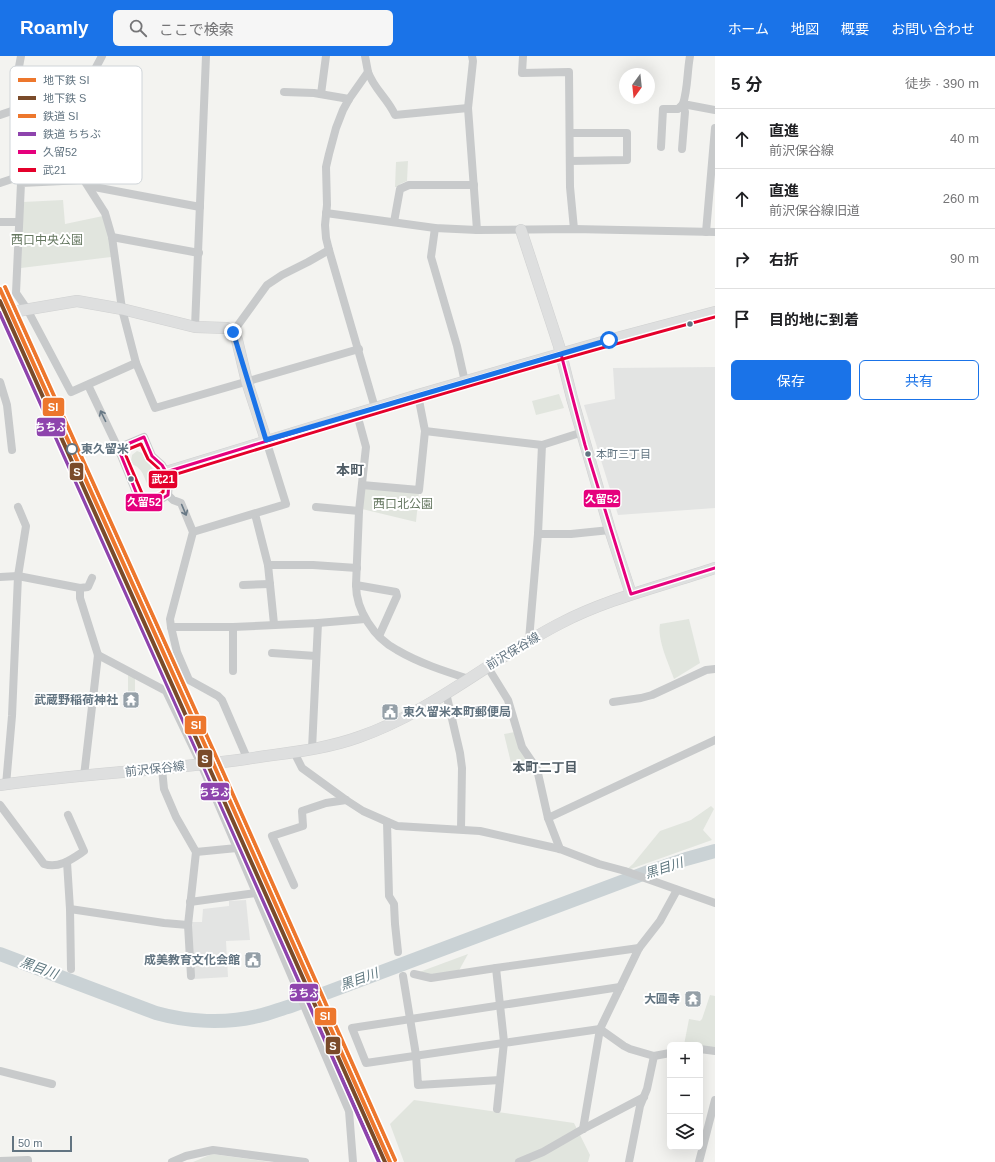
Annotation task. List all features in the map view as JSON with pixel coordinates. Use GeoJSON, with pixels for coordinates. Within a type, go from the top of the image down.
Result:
{"type":"FeatureCollection","features":[{"type":"Feature","properties":{"kind":"main road"},"geometry":{"type":"LineString","coordinates":[[521,230],[562,354],[582,432],[610,530],[631,594]]}},
{"type":"Feature","properties":{"kind":"main road"},"geometry":{"type":"LineString","coordinates":[[0,314],[78,300],[122,308],[195,327],[227,328],[233,332],[237,340],[266,440]]}},
{"type":"Feature","properties":{"kind":"main road"},"geometry":{"type":"LineString","coordinates":[[166,472],[266,440],[418,395],[715,312]]}},
{"type":"Feature","properties":{"kind":"main road","name":"前沢保谷線"},"geometry":{"type":"LineString","coordinates":[[3,785],[162,769],[294,752],[348,741],[376,731],[410,714],[469,679],[529,640],[594,607],[631,594],[714,572]]}},
{"type":"Feature","properties":{"kind":"street"},"geometry":{"type":"LineString","coordinates":[[19,66],[21,56]]}},
{"type":"Feature","properties":{"kind":"street"},"geometry":{"type":"LineString","coordinates":[[97,66],[102,56]]}},
{"type":"Feature","properties":{"kind":"street"},"geometry":{"type":"LineString","coordinates":[[195,327],[206,56]]}},
{"type":"Feature","properties":{"kind":"street"},"geometry":{"type":"LineString","coordinates":[[320,94],[326,56]]}},
{"type":"Feature","properties":{"kind":"street"},"geometry":{"type":"LineString","coordinates":[[365,56],[368,72],[377,90],[389,104],[395,115],[468,108]]}},
{"type":"Feature","properties":{"kind":"street"},"geometry":{"type":"LineString","coordinates":[[472,56],[468,108],[477,230]]}},
{"type":"Feature","properties":{"kind":"street"},"geometry":{"type":"LineString","coordinates":[[523,56],[522,73],[569,72],[570,187],[574,229]]}},
{"type":"Feature","properties":{"kind":"street"},"geometry":{"type":"LineString","coordinates":[[661,147],[663,109],[678,108],[683,104],[687,90],[690,56]]}},
{"type":"Feature","properties":{"kind":"street"},"geometry":{"type":"LineString","coordinates":[[368,72],[349,99],[336,128],[326,167],[325,225],[329,250],[375,408]]}},
{"type":"Feature","properties":{"kind":"street"},"geometry":{"type":"LineString","coordinates":[[284,92],[320,94],[349,99]]}},
{"type":"Feature","properties":{"kind":"street"},"geometry":{"type":"LineString","coordinates":[[683,104],[715,110]]}},
{"type":"Feature","properties":{"kind":"street"},"geometry":{"type":"LineString","coordinates":[[682,149],[686,112],[683,104]]}},
{"type":"Feature","properties":{"kind":"street"},"geometry":{"type":"LineString","coordinates":[[0,115],[10,112]]}},
{"type":"Feature","properties":{"kind":"street"},"geometry":{"type":"LineString","coordinates":[[326,213],[435,228],[477,230],[574,229],[712,233],[715,128]]}},
{"type":"Feature","properties":{"kind":"street"},"geometry":{"type":"LineString","coordinates":[[570,133],[627,133],[627,160],[570,161]]}},
{"type":"Feature","properties":{"kind":"street"},"geometry":{"type":"LineString","coordinates":[[0,183],[10,182]]}},
{"type":"Feature","properties":{"kind":"street"},"geometry":{"type":"LineString","coordinates":[[21,184],[16,293],[27,309],[71,392],[136,363]]}},
{"type":"Feature","properties":{"kind":"street"},"geometry":{"type":"LineString","coordinates":[[88,184],[105,213],[112,237],[122,308],[136,363],[155,408],[359,349]]}},
{"type":"Feature","properties":{"kind":"street"},"geometry":{"type":"LineString","coordinates":[[92,184],[200,206]]}},
{"type":"Feature","properties":{"kind":"street"},"geometry":{"type":"LineString","coordinates":[[394,222],[400,189],[409,185],[474,185]]}},
{"type":"Feature","properties":{"kind":"street"},"geometry":{"type":"LineString","coordinates":[[0,222],[18,222]]}},
{"type":"Feature","properties":{"kind":"street"},"geometry":{"type":"LineString","coordinates":[[435,228],[431,257],[466,382]]}},
{"type":"Feature","properties":{"kind":"street"},"geometry":{"type":"LineString","coordinates":[[112,237],[199,253]]}},
{"type":"Feature","properties":{"kind":"street"},"geometry":{"type":"LineString","coordinates":[[233,332],[267,285],[282,275],[329,250]]}},
{"type":"Feature","properties":{"kind":"street"},"geometry":{"type":"LineString","coordinates":[[0,382],[7,405],[12,450]]}},
{"type":"Feature","properties":{"kind":"street"},"geometry":{"type":"LineString","coordinates":[[88,385],[118,448],[140,502],[149,504],[163,499],[168,495],[169,482],[166,472],[162,465],[152,456],[144,437],[118,448]]}},
{"type":"Feature","properties":{"kind":"street"},"geometry":{"type":"LineString","coordinates":[[362,485],[419,490],[425,431],[418,395]]}},
{"type":"Feature","properties":{"kind":"street"},"geometry":{"type":"LineString","coordinates":[[357,414],[366,447],[359,511],[356,595],[366,618],[379,636],[396,650],[439,669],[469,679]]}},
{"type":"Feature","properties":{"kind":"street"},"geometry":{"type":"LineString","coordinates":[[425,431],[542,445],[582,432]]}},
{"type":"Feature","properties":{"kind":"street"},"geometry":{"type":"LineString","coordinates":[[193,532],[286,504],[266,440]]}},
{"type":"Feature","properties":{"kind":"street"},"geometry":{"type":"LineString","coordinates":[[529,640],[538,534],[542,445]]}},
{"type":"Feature","properties":{"kind":"street"},"geometry":{"type":"LineString","coordinates":[[168,495],[173,500],[181,503],[193,532],[170,619],[177,652],[189,680],[218,696],[222,700],[247,758]]}},
{"type":"Feature","properties":{"kind":"street"},"geometry":{"type":"LineString","coordinates":[[3,785],[12,716],[18,576],[26,526],[18,507]]}},
{"type":"Feature","properties":{"kind":"street"},"geometry":{"type":"LineString","coordinates":[[316,507],[359,511]]}},
{"type":"Feature","properties":{"kind":"street"},"geometry":{"type":"LineString","coordinates":[[255,514],[268,565],[274,624]]}},
{"type":"Feature","properties":{"kind":"street"},"geometry":{"type":"LineString","coordinates":[[538,534],[571,534],[610,530]]}},
{"type":"Feature","properties":{"kind":"street"},"geometry":{"type":"LineString","coordinates":[[268,565],[313,565],[357,568]]}},
{"type":"Feature","properties":{"kind":"street"},"geometry":{"type":"LineString","coordinates":[[0,577],[18,576],[80,588],[88,587],[92,578]]}},
{"type":"Feature","properties":{"kind":"street"},"geometry":{"type":"LineString","coordinates":[[243,585],[270,584]]}},
{"type":"Feature","properties":{"kind":"street"},"geometry":{"type":"LineString","coordinates":[[356,585],[396,592],[398,596],[379,636]]}},
{"type":"Feature","properties":{"kind":"street"},"geometry":{"type":"LineString","coordinates":[[80,588],[80,598],[98,655],[84,776]]}},
{"type":"Feature","properties":{"kind":"street"},"geometry":{"type":"LineString","coordinates":[[171,627],[234,627],[318,623],[366,618]]}},
{"type":"Feature","properties":{"kind":"street"},"geometry":{"type":"LineString","coordinates":[[312,749],[318,623]]}},
{"type":"Feature","properties":{"kind":"street"},"geometry":{"type":"LineString","coordinates":[[233,672],[234,627]]}},
{"type":"Feature","properties":{"kind":"street"},"geometry":{"type":"LineString","coordinates":[[272,653],[316,656]]}},
{"type":"Feature","properties":{"kind":"street"},"geometry":{"type":"LineString","coordinates":[[98,655],[166,691],[201,764],[238,848],[349,1111],[353,1162]]}},
{"type":"Feature","properties":{"kind":"street"},"geometry":{"type":"LineString","coordinates":[[487,666],[508,700],[522,747],[537,769],[548,818],[560,849]]}},
{"type":"Feature","properties":{"kind":"street"},"geometry":{"type":"LineString","coordinates":[[613,702],[652,695],[706,670],[715,669]]}},
{"type":"Feature","properties":{"kind":"street"},"geometry":{"type":"LineString","coordinates":[[446,693],[462,768],[461,829]]}},
{"type":"Feature","properties":{"kind":"street"},"geometry":{"type":"LineString","coordinates":[[548,818],[715,740]]}},
{"type":"Feature","properties":{"kind":"street"},"geometry":{"type":"LineString","coordinates":[[294,752],[302,768],[346,800],[363,811],[397,826],[461,829],[560,849],[599,864],[625,871],[715,903]]}},
{"type":"Feature","properties":{"kind":"street"},"geometry":{"type":"LineString","coordinates":[[162,769],[164,789],[176,817],[196,852],[188,925],[191,976]]}},
{"type":"Feature","properties":{"kind":"street"},"geometry":{"type":"LineString","coordinates":[[294,885],[272,836],[303,826],[302,811],[326,803],[346,800]]}},
{"type":"Feature","properties":{"kind":"street"},"geometry":{"type":"LineString","coordinates":[[0,805],[44,864],[50,866],[67,862],[84,851],[68,815]]}},
{"type":"Feature","properties":{"kind":"street"},"geometry":{"type":"LineString","coordinates":[[387,822],[389,896],[394,904],[398,952]]}},
{"type":"Feature","properties":{"kind":"street"},"geometry":{"type":"LineString","coordinates":[[196,852],[238,848]]}},
{"type":"Feature","properties":{"kind":"street"},"geometry":{"type":"LineString","coordinates":[[67,862],[70,909],[71,969]]}},
{"type":"Feature","properties":{"kind":"street"},"geometry":{"type":"LineString","coordinates":[[583,1129],[600,1029],[639,948],[660,921],[677,890]]}},
{"type":"Feature","properties":{"kind":"street"},"geometry":{"type":"LineString","coordinates":[[190,902],[256,893]]}},
{"type":"Feature","properties":{"kind":"street"},"geometry":{"type":"LineString","coordinates":[[70,909],[164,923],[188,925]]}},
{"type":"Feature","properties":{"kind":"street"},"geometry":{"type":"LineString","coordinates":[[414,974],[431,978],[639,948]]}},
{"type":"Feature","properties":{"kind":"street"},"geometry":{"type":"LineString","coordinates":[[496,968],[504,1042],[497,1109]]}},
{"type":"Feature","properties":{"kind":"street"},"geometry":{"type":"LineString","coordinates":[[403,976],[416,1055],[418,1085],[500,1080]]}},
{"type":"Feature","properties":{"kind":"street"},"geometry":{"type":"LineString","coordinates":[[620,987],[500,1004],[352,1028],[366,1063],[600,1029],[624,1046],[654,1056],[667,1054]]}},
{"type":"Feature","properties":{"kind":"street"},"geometry":{"type":"LineString","coordinates":[[703,1049],[715,1051]]}},
{"type":"Feature","properties":{"kind":"street"},"geometry":{"type":"LineString","coordinates":[[629,1162],[640,1106],[647,1089],[654,1056]]}},
{"type":"Feature","properties":{"kind":"street"},"geometry":{"type":"LineString","coordinates":[[0,1071],[52,1084]]}},
{"type":"Feature","properties":{"kind":"street"},"geometry":{"type":"LineString","coordinates":[[519,1162],[543,1152],[644,1097]]}},
{"type":"Feature","properties":{"kind":"street"},"geometry":{"type":"LineString","coordinates":[[699,1162],[715,1100]]}},
{"type":"Feature","properties":{"kind":"street"},"geometry":{"type":"LineString","coordinates":[[172,1162],[186,1156],[212,1150],[305,1162]]}},
{"type":"Feature","properties":{"kind":"street"},"geometry":{"type":"LineString","coordinates":[[0,1161],[28,1160],[28,1162]]}},
{"type":"Feature","properties":{"kind":"shaded area"},"geometry":{"type":"Polygon","coordinates":[[[715,367],[715,508],[618,515],[584,405],[615,399],[613,368],[715,367]]]}},
{"type":"Feature","properties":{"kind":"shaded area"},"geometry":{"type":"Polygon","coordinates":[[[246,900],[250,940],[226,941],[228,977],[194,979],[191,922],[202,922],[203,909],[229,906],[229,901],[246,900]]]}},
{"type":"Feature","properties":{"kind":"green space"},"geometry":{"type":"Polygon","coordinates":[[[408,161],[407,181],[400,184],[399,187],[395,187],[396,162],[408,161]]]}},
{"type":"Feature","properties":{"kind":"green space","name":"西口中央公園"},"geometry":{"type":"Polygon","coordinates":[[[63,200],[65,224],[103,216],[109,237],[111,257],[21,268],[23,202],[63,200]]]}},
{"type":"Feature","properties":{"kind":"green space"},"geometry":{"type":"Polygon","coordinates":[[[559,394],[564,408],[536,415],[532,401],[559,394]]]}},
{"type":"Feature","properties":{"kind":"green space"},"geometry":{"type":"Polygon","coordinates":[[[137,451],[145,456],[160,479],[159,485],[155,490],[150,489],[142,472],[132,464],[132,455],[137,451]]]}},
{"type":"Feature","properties":{"kind":"green space","name":"西口北公園"},"geometry":{"type":"Polygon","coordinates":[[[363,485],[419,492],[416,522],[362,509],[363,485]]]}},
{"type":"Feature","properties":{"kind":"green space"},"geometry":{"type":"Polygon","coordinates":[[[689,619],[700,663],[674,679],[660,637],[660,624],[689,619]]]}},
{"type":"Feature","properties":{"kind":"green space"},"geometry":{"type":"Polygon","coordinates":[[[128,674],[135,678],[135,707],[128,707],[128,674]]]}},
{"type":"Feature","properties":{"kind":"green space"},"geometry":{"type":"Polygon","coordinates":[[[515,732],[531,763],[511,763],[504,734],[515,732]]]}},
{"type":"Feature","properties":{"kind":"green space"},"geometry":{"type":"Polygon","coordinates":[[[711,806],[714,809],[703,830],[712,840],[625,871],[633,864],[660,831],[691,820],[711,806]]]}},
{"type":"Feature","properties":{"kind":"green space"},"geometry":{"type":"Polygon","coordinates":[[[468,954],[457,974],[431,978],[414,974],[468,954]]]}},
{"type":"Feature","properties":{"kind":"green space"},"geometry":{"type":"Polygon","coordinates":[[[710,995],[715,996],[715,1048],[703,1047],[703,1042],[685,1042],[689,1019],[700,1021],[710,995]]]}},
{"type":"Feature","properties":{"kind":"green space"},"geometry":{"type":"Polygon","coordinates":[[[414,1100],[574,1123],[590,1155],[588,1162],[404,1162],[390,1124],[414,1100]]]}},
{"type":"Feature","properties":{"kind":"green space"},"geometry":{"type":"Polygon","coordinates":[[[212,1154],[271,1162],[193,1162],[212,1154]]]}},
{"type":"Feature","properties":{"kind":"waterway","name":"黒目川"},"geometry":{"type":"LineString","coordinates":[[0,954],[156,1013],[207,1021],[245,1019],[291,1006],[648,872],[715,851]]}},
{"type":"Feature","properties":{"kind":"metro line","name":"SI"},"geometry":{"type":"LineString","coordinates":[[0,289],[390,1162]]}},
{"type":"Feature","properties":{"kind":"metro line","name":"S"},"geometry":{"type":"LineString","coordinates":[[0,301],[385,1162]]}},
{"type":"Feature","properties":{"kind":"rail line","name":"SI"},"geometry":{"type":"LineString","coordinates":[[5,287],[395,1160]]}},
{"type":"Feature","properties":{"kind":"rail line","name":"ちちぶ"},"geometry":{"type":"LineString","coordinates":[[0,313],[204,767],[379,1162]]}},
{"type":"Feature","properties":{"kind":"transit line","name":"武21"},"geometry":{"type":"LineString","coordinates":[[167,477],[440,394],[715,317]]}},
{"type":"Feature","properties":{"kind":"transit line","name":"久留52"},"geometry":{"type":"LineString","coordinates":[[166,472],[375,408],[561,354],[585,445],[631,594],[715,568]]}},
{"type":"Feature","properties":{"kind":"transit line","name":"久留52"},"geometry":{"type":"LineString","coordinates":[[144,437],[152,456],[162,465],[169,482],[168,495],[148,503],[140,502],[118,448],[144,437]]}},
{"type":"Feature","properties":{"kind":"transit line","name":"武21"},"geometry":{"type":"LineString","coordinates":[[141,444],[148,459],[158,468],[164,483],[163,492],[153,497],[144,498],[124,451],[141,444]]}},
{"type":"Feature","properties":{"kind":"place","name":"東久留米"},"geometry":{"type":"Point","coordinates":[72,449]}},
{"type":"Feature","properties":{"kind":"place","name":"本町三丁目"},"geometry":{"type":"Point","coordinates":[588,454]}},
{"type":"Feature","properties":{"kind":"place","name":"武蔵野稲荷神社"},"geometry":{"type":"Point","coordinates":[131,700]}},
{"type":"Feature","properties":{"kind":"place","name":"東久留米本町郵便局"},"geometry":{"type":"Point","coordinates":[390,712]}},
{"type":"Feature","properties":{"kind":"place","name":"成美教育文化会館"},"geometry":{"type":"Point","coordinates":[253,960]}},
{"type":"Feature","properties":{"kind":"place","name":"大圓寺"},"geometry":{"type":"Point","coordinates":[693,999]}},
{"type":"Feature","properties":{"kind":"district","name":"本町"},"geometry":{"type":"Point","coordinates":[350,470]}},
{"type":"Feature","properties":{"kind":"district","name":"本町二丁目"},"geometry":{"type":"Point","coordinates":[545,767]}},
{"type":"Feature","properties":{"kind":"route"},"geometry":{"type":"LineString","coordinates":[[233,332],[237,340],[266,440],[609,340]]}}]}
